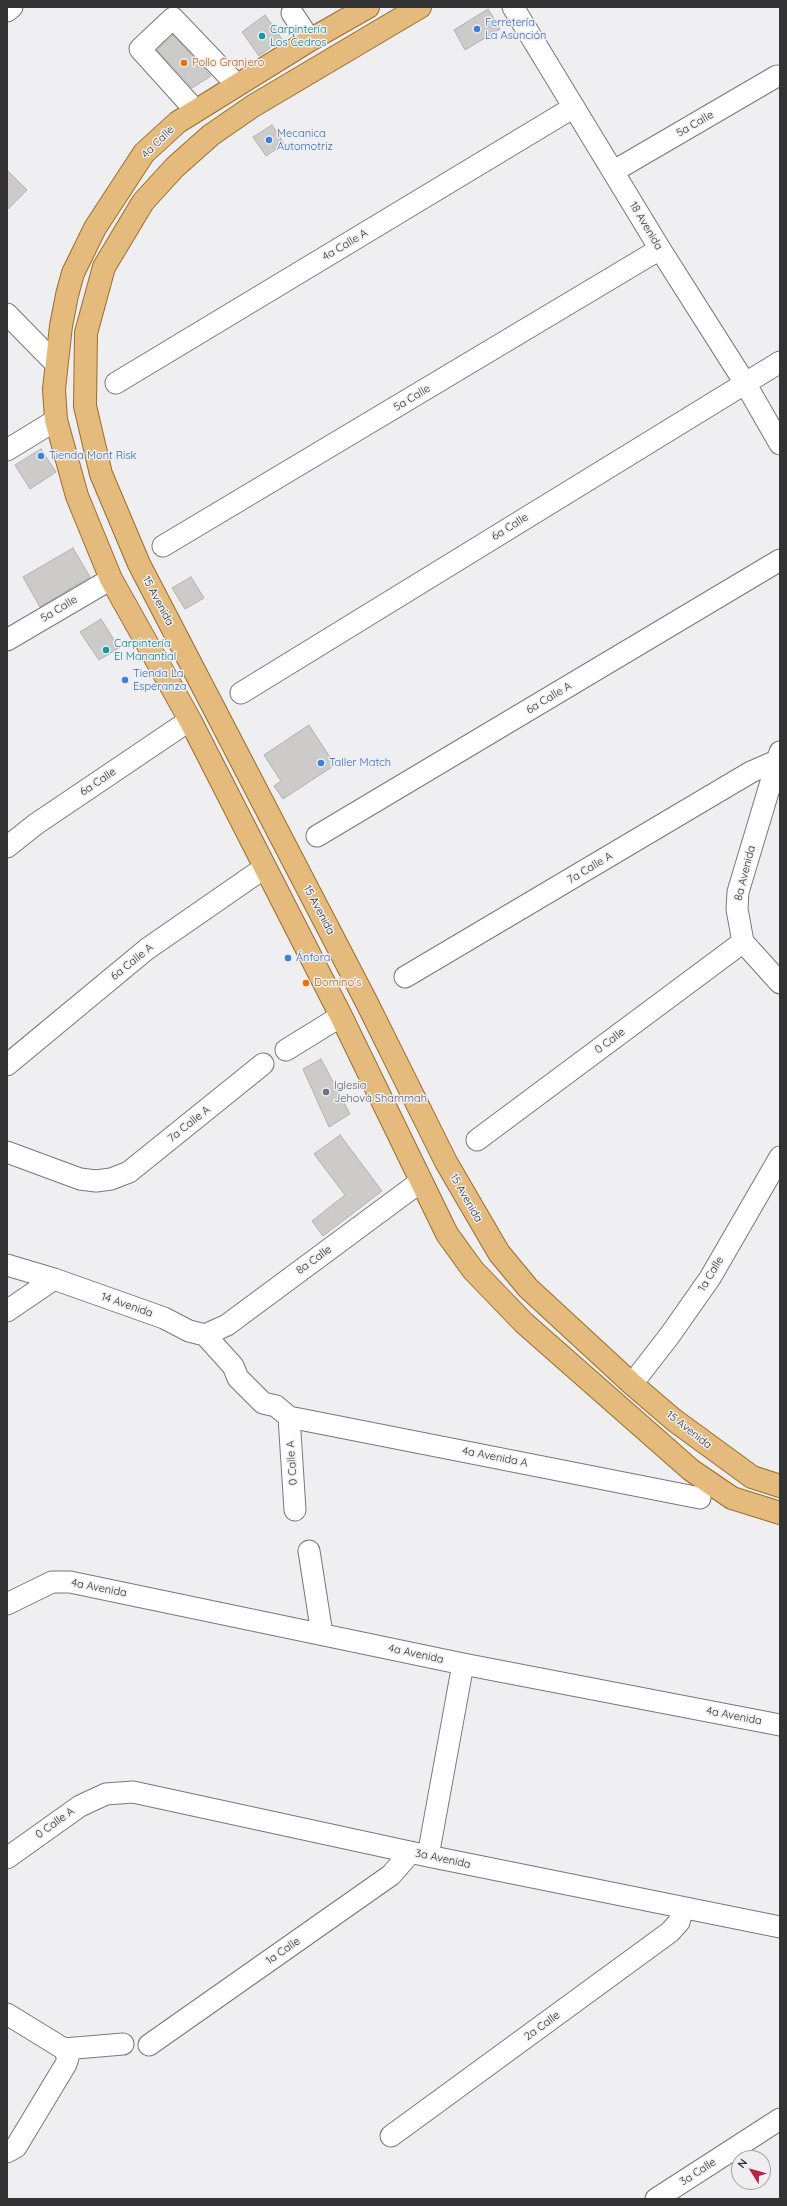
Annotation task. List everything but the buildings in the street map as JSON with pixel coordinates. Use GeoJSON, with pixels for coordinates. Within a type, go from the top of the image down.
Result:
{"type":"FeatureCollection","features":[{"type":"Feature","properties":{"kind":"main road","name":"4a Calle"},"geometry":{"type":"LineString","coordinates":[[56,364],[61,326],[73,273],[95,228],[144,153],[178,122],[310,40],[368,7]]}},
{"type":"Feature","properties":{"kind":"main road","name":"15 Avenida"},"geometry":{"type":"LineString","coordinates":[[420,7],[254,106],[211,135],[174,167],[144,202],[104,267],[86,333],[85,406],[101,474],[139,564],[366,1002],[446,1162],[480,1223],[528,1288],[632,1384],[674,1420],[752,1477],[780,1486]]}},
{"type":"Feature","properties":{"kind":"main road"},"geometry":{"type":"LineString","coordinates":[[56,364],[54,389],[56,420],[77,496],[111,579],[190,720],[264,868],[341,1016],[420,1182],[447,1234],[473,1270],[524,1323],[691,1470],[732,1498],[780,1513]]}},
{"type":"Feature","properties":{"kind":"street"},"geometry":{"type":"LineString","coordinates":[[7,12],[12,7]]}},
{"type":"Feature","properties":{"kind":"street","name":"18 Avenida"},"geometry":{"type":"LineString","coordinates":[[513,7],[660,249],[745,383],[780,444]]}},
{"type":"Feature","properties":{"kind":"street"},"geometry":{"type":"LineString","coordinates":[[292,13],[310,40]]}},
{"type":"Feature","properties":{"kind":"street"},"geometry":{"type":"LineString","coordinates":[[196,111],[140,49],[173,18],[237,85]]}},
{"type":"Feature","properties":{"kind":"street","name":"5a Calle"},"geometry":{"type":"LineString","coordinates":[[614,171],[777,76]]}},
{"type":"Feature","properties":{"kind":"street","name":"4a Calle A"},"geometry":{"type":"LineString","coordinates":[[116,383],[574,107]]}},
{"type":"Feature","properties":{"kind":"street","name":"5a Calle"},"geometry":{"type":"LineString","coordinates":[[163,546],[660,249]]}},
{"type":"Feature","properties":{"kind":"street"},"geometry":{"type":"LineString","coordinates":[[7,314],[56,364]]}},
{"type":"Feature","properties":{"kind":"street","name":"6a Calle"},"geometry":{"type":"LineString","coordinates":[[241,693],[780,362]]}},
{"type":"Feature","properties":{"kind":"street"},"geometry":{"type":"LineString","coordinates":[[7,450],[56,420]]}},
{"type":"Feature","properties":{"kind":"street","name":"6a Calle A"},"geometry":{"type":"LineString","coordinates":[[317,836],[780,560]]}},
{"type":"Feature","properties":{"kind":"street","name":"5a Calle"},"geometry":{"type":"LineString","coordinates":[[7,640],[111,579]]}},
{"type":"Feature","properties":{"kind":"street","name":"6a Calle"},"geometry":{"type":"LineString","coordinates":[[7,847],[36,824],[190,720]]}},
{"type":"Feature","properties":{"kind":"street","name":"8a Avenida"},"geometry":{"type":"LineString","coordinates":[[743,942],[737,909],[738,892],[778,756]]}},
{"type":"Feature","properties":{"kind":"street","name":"7a Calle A"},"geometry":{"type":"LineString","coordinates":[[405,977],[778,756]]}},
{"type":"Feature","properties":{"kind":"street","name":"6a Calle A"},"geometry":{"type":"LineString","coordinates":[[7,1065],[146,949],[264,868]]}},
{"type":"Feature","properties":{"kind":"street"},"geometry":{"type":"LineString","coordinates":[[743,942],[780,983]]}},
{"type":"Feature","properties":{"kind":"street","name":"0 Calle"},"geometry":{"type":"LineString","coordinates":[[477,1140],[743,942]]}},
{"type":"Feature","properties":{"kind":"street"},"geometry":{"type":"LineString","coordinates":[[286,1050],[341,1016]]}},
{"type":"Feature","properties":{"kind":"street","name":"7a Calle A"},"geometry":{"type":"LineString","coordinates":[[7,1152],[80,1179],[96,1181],[111,1179],[129,1172],[263,1064]]}},
{"type":"Feature","properties":{"kind":"street","name":"1a Calle"},"geometry":{"type":"LineString","coordinates":[[632,1384],[670,1335],[702,1290],[780,1157]]}},
{"type":"Feature","properties":{"kind":"street","name":"8a Calle"},"geometry":{"type":"LineString","coordinates":[[206,1335],[227,1325],[420,1182]]}},
{"type":"Feature","properties":{"kind":"street","name":"14 Avenida"},"geometry":{"type":"LineString","coordinates":[[7,1265],[54,1279],[164,1318],[189,1331],[206,1335]]}},
{"type":"Feature","properties":{"kind":"street"},"geometry":{"type":"LineString","coordinates":[[7,1311],[54,1279]]}},
{"type":"Feature","properties":{"kind":"street"},"geometry":{"type":"LineString","coordinates":[[206,1335],[233,1366],[238,1378],[263,1403],[282,1411]]}},
{"type":"Feature","properties":{"kind":"street","name":"4a Avenida A"},"geometry":{"type":"LineString","coordinates":[[282,1411],[700,1498]]}},
{"type":"Feature","properties":{"kind":"street","name":"0 Calle A"},"geometry":{"type":"LineString","coordinates":[[282,1411],[295,1510]]}},
{"type":"Feature","properties":{"kind":"street"},"geometry":{"type":"LineString","coordinates":[[309,1551],[322,1634]]}},
{"type":"Feature","properties":{"kind":"street","name":"4a Avenida"},"geometry":{"type":"LineString","coordinates":[[7,1604],[52,1582],[70,1582],[463,1664],[780,1725]]}},
{"type":"Feature","properties":{"kind":"street"},"geometry":{"type":"LineString","coordinates":[[419,1854],[463,1664]]}},
{"type":"Feature","properties":{"kind":"street","name":"3a Avenida"},"geometry":{"type":"LineString","coordinates":[[106,1794],[134,1792],[419,1854],[780,1927]]}},
{"type":"Feature","properties":{"kind":"street","name":"0 Calle A"},"geometry":{"type":"LineString","coordinates":[[7,1858],[80,1806],[106,1794]]}},
{"type":"Feature","properties":{"kind":"street","name":"1a Calle"},"geometry":{"type":"LineString","coordinates":[[149,2045],[419,1854]]}},
{"type":"Feature","properties":{"kind":"street","name":"2a Calle"},"geometry":{"type":"LineString","coordinates":[[391,2136],[670,1932],[680,1922],[683,1908]]}},
{"type":"Feature","properties":{"kind":"street"},"geometry":{"type":"LineString","coordinates":[[7,2014],[64,2049],[68,2058],[66,2064],[16,2147],[7,2152]]}},
{"type":"Feature","properties":{"kind":"street"},"geometry":{"type":"LineString","coordinates":[[64,2049],[123,2044]]}},
{"type":"Feature","properties":{"kind":"street","name":"3a Calle"},"geometry":{"type":"LineString","coordinates":[[656,2199],[780,2119]]}},
{"type":"Feature","properties":{"kind":"place","name":"Ferretería La Asunción"},"geometry":{"type":"Point","coordinates":[477,29]}},
{"type":"Feature","properties":{"kind":"place","name":"Carpintería Los Cedros"},"geometry":{"type":"Point","coordinates":[262,36]}},
{"type":"Feature","properties":{"kind":"place","name":"Pollo Granjero"},"geometry":{"type":"Point","coordinates":[184,63]}},
{"type":"Feature","properties":{"kind":"place","name":"Mecanica Automotriz"},"geometry":{"type":"Point","coordinates":[269,140]}},
{"type":"Feature","properties":{"kind":"place","name":"Tienda Mont Risk"},"geometry":{"type":"Point","coordinates":[41,456]}},
{"type":"Feature","properties":{"kind":"place","name":"Carpintería El Manantial"},"geometry":{"type":"Point","coordinates":[106,650]}},
{"type":"Feature","properties":{"kind":"place","name":"Tienda La Esperanza"},"geometry":{"type":"Point","coordinates":[125,680]}},
{"type":"Feature","properties":{"kind":"place","name":"Taller Match"},"geometry":{"type":"Point","coordinates":[321,763]}},
{"type":"Feature","properties":{"kind":"place","name":"Ánfora"},"geometry":{"type":"Point","coordinates":[288,958]}},
{"type":"Feature","properties":{"kind":"place","name":"Domino's"},"geometry":{"type":"Point","coordinates":[306,983]}},
{"type":"Feature","properties":{"kind":"place","name":"Iglesia Jehová Shammah"},"geometry":{"type":"Point","coordinates":[326,1092]}}]}
